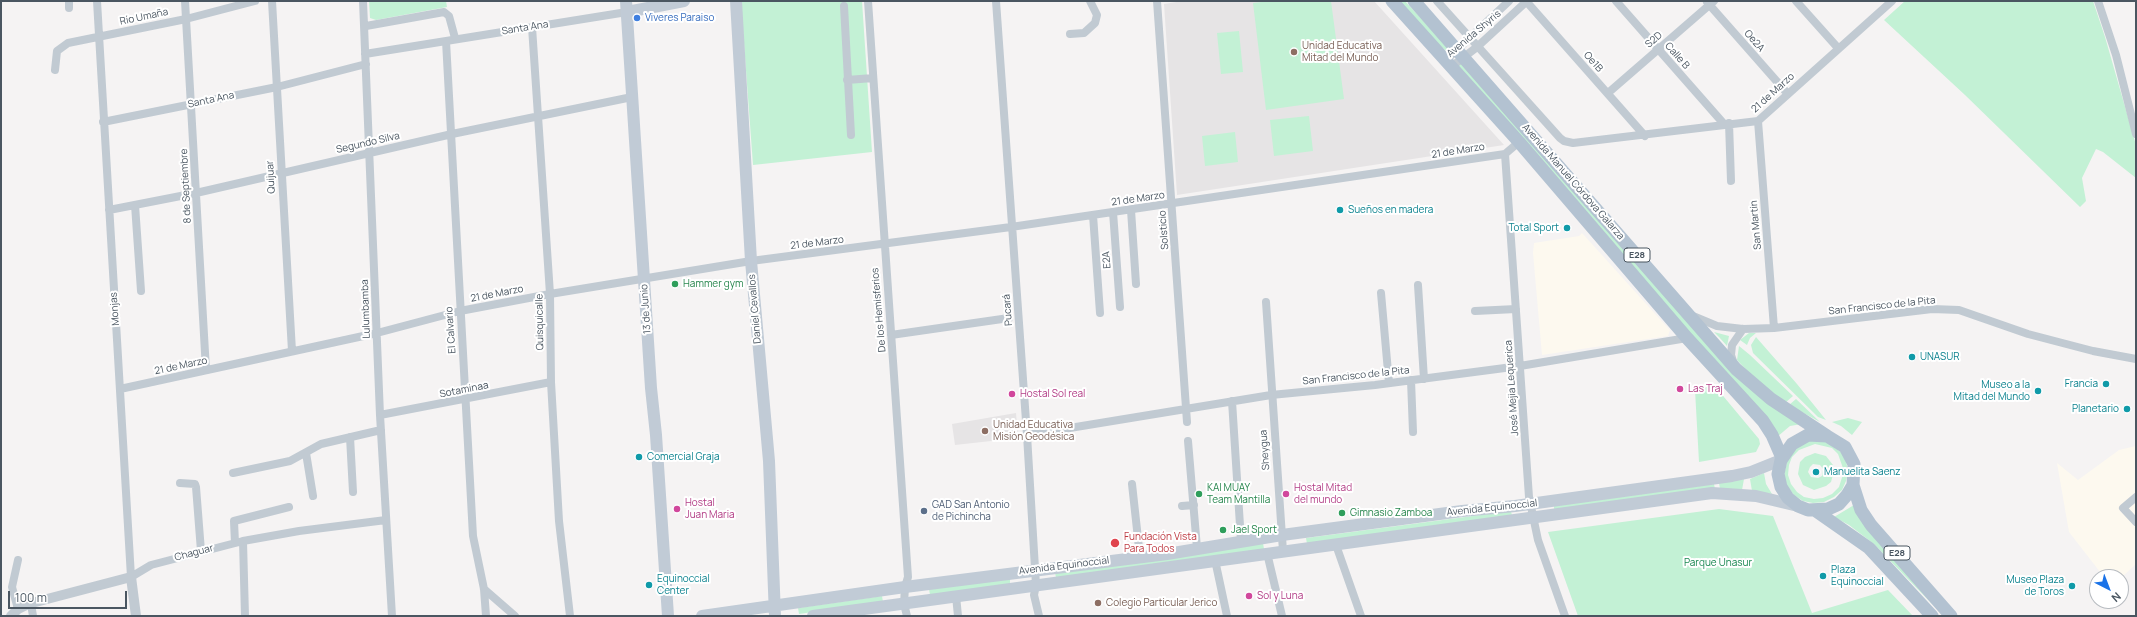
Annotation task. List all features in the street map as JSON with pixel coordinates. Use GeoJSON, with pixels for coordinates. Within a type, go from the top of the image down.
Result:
{"type":"FeatureCollection","features":[{"type":"Feature","properties":{"kind":"main road","name":"Santa Ana"},"geometry":{"type":"LineString","coordinates":[[627,6],[684,1]]}},
{"type":"Feature","properties":{"kind":"main road","name":"Daniel Cevallos"},"geometry":{"type":"LineString","coordinates":[[736,1],[751,261],[769,461],[775,611]]}},
{"type":"Feature","properties":{"kind":"main road","name":"Avenida Manuel Córdova Galarza"},"geometry":{"type":"LineString","coordinates":[[1392,1],[1519,142],[1687,338],[1763,422],[1772,435],[1781,459]]}},
{"type":"Feature","properties":{"kind":"main road","name":"Avenida Manuel Córdova Galarza"},"geometry":{"type":"LineString","coordinates":[[1414,1],[1736,369],[1771,399],[1827,436]]}},
{"type":"Feature","properties":{"kind":"main road","name":"13 de Junio"},"geometry":{"type":"LineString","coordinates":[[627,6],[644,278],[668,616]]}},
{"type":"Feature","properties":{"kind":"main road"},"geometry":{"type":"LineString","coordinates":[[1781,459],[1785,450],[1799,438],[1818,434],[1827,436]]}},
{"type":"Feature","properties":{"kind":"main road","name":"E28"},"geometry":{"type":"LineString","coordinates":[[1827,436],[1839,442],[1852,458],[1855,471],[1853,485],[1858,504],[1866,518],[1944,614]]}},
{"type":"Feature","properties":{"kind":"main road","name":"Avenida Equinoccial"},"geometry":{"type":"LineString","coordinates":[[702,616],[775,611],[905,587],[1140,557],[1282,535],[1462,511],[1531,504],[1732,476],[1751,472],[1781,459]]}},
{"type":"Feature","properties":{"kind":"main road","name":"E28"},"geometry":{"type":"LineString","coordinates":[[1781,459],[1778,474],[1781,487],[1788,498],[1798,506],[1816,511],[1869,548],[1932,616]]}},
{"type":"Feature","properties":{"kind":"main road"},"geometry":{"type":"LineString","coordinates":[[1816,511],[1828,509],[1839,504],[1853,485]]}},
{"type":"Feature","properties":{"kind":"main road","name":"Avenida Equinoccial"},"geometry":{"type":"LineString","coordinates":[[813,616],[1712,493],[1756,496],[1798,506]]}},
{"type":"Feature","properties":{"kind":"street","name":"Monjas"},"geometry":{"type":"LineString","coordinates":[[97,1],[131,577],[136,616]]}},
{"type":"Feature","properties":{"kind":"street","name":"8 de Septiembre"},"geometry":{"type":"LineString","coordinates":[[185,1],[206,370]]}},
{"type":"Feature","properties":{"kind":"street","name":"Río Umaña"},"geometry":{"type":"LineString","coordinates":[[55,70],[55,56],[62,46],[68,43],[186,19],[255,1]]}},
{"type":"Feature","properties":{"kind":"street","name":"Quijuar"},"geometry":{"type":"LineString","coordinates":[[272,1],[292,351]]}},
{"type":"Feature","properties":{"kind":"street","name":"Lulumbamba"},"geometry":{"type":"LineString","coordinates":[[363,1],[366,26],[365,54],[380,415],[392,616]]}},
{"type":"Feature","properties":{"kind":"street","name":"De los Hemisferios"},"geometry":{"type":"LineString","coordinates":[[868,1],[908,577],[905,587],[904,604],[907,616]]}},
{"type":"Feature","properties":{"kind":"street","name":"Pucará"},"geometry":{"type":"LineString","coordinates":[[996,1],[1027,435],[1036,585],[1034,595],[1039,616]]}},
{"type":"Feature","properties":{"kind":"street"},"geometry":{"type":"LineString","coordinates":[[1070,34],[1084,33],[1095,23],[1097,14],[1090,1]]}},
{"type":"Feature","properties":{"kind":"street","name":"Solsticio"},"geometry":{"type":"LineString","coordinates":[[1157,1],[1173,204],[1187,422]]}},
{"type":"Feature","properties":{"kind":"street","name":"21 de Marzo"},"geometry":{"type":"LineString","coordinates":[[1437,1],[1477,47],[1564,141],[1573,143],[1645,136],[1726,123],[1758,121],[1787,93],[1892,1]]}},
{"type":"Feature","properties":{"kind":"street","name":"Avenida Shyris"},"geometry":{"type":"LineString","coordinates":[[1448,64],[1460,53],[1469,37],[1509,1]]}},
{"type":"Feature","properties":{"kind":"street","name":"Avenida Shyris"},"geometry":{"type":"LineString","coordinates":[[1460,53],[1477,47],[1527,1]]}},
{"type":"Feature","properties":{"kind":"street","name":"Oe1B"},"geometry":{"type":"LineString","coordinates":[[1527,1],[1645,136]]}},
{"type":"Feature","properties":{"kind":"street","name":"Calle B"},"geometry":{"type":"LineString","coordinates":[[1616,1],[1658,50],[1726,123]]}},
{"type":"Feature","properties":{"kind":"street"},"geometry":{"type":"LineString","coordinates":[[1796,1],[1838,48]]}},
{"type":"Feature","properties":{"kind":"street"},"geometry":{"type":"LineString","coordinates":[[2098,1],[2116,55],[2136,134]]}},
{"type":"Feature","properties":{"kind":"street","name":"S2D"},"geometry":{"type":"LineString","coordinates":[[1608,93],[1710,2]]}},
{"type":"Feature","properties":{"kind":"street","name":"Oe2A"},"geometry":{"type":"LineString","coordinates":[[1710,2],[1787,93]]}},
{"type":"Feature","properties":{"kind":"street","name":"Santa Ana"},"geometry":{"type":"LineString","coordinates":[[365,54],[455,38],[532,27],[627,6]]}},
{"type":"Feature","properties":{"kind":"street"},"geometry":{"type":"LineString","coordinates":[[844,6],[851,135]]}},
{"type":"Feature","properties":{"kind":"street"},"geometry":{"type":"LineString","coordinates":[[366,26],[448,13],[455,38]]}},
{"type":"Feature","properties":{"kind":"street","name":"Quisquicalle"},"geometry":{"type":"LineString","coordinates":[[532,27],[550,294],[551,382],[559,521],[570,616]]}},
{"type":"Feature","properties":{"kind":"street","name":"El Calvario"},"geometry":{"type":"LineString","coordinates":[[446,40],[473,536],[484,589],[486,616]]}},
{"type":"Feature","properties":{"kind":"street","name":"Santa Ana"},"geometry":{"type":"LineString","coordinates":[[103,122],[277,87],[366,64]]}},
{"type":"Feature","properties":{"kind":"street"},"geometry":{"type":"LineString","coordinates":[[848,80],[873,78]]}},
{"type":"Feature","properties":{"kind":"street","name":"Segundo Silva"},"geometry":{"type":"LineString","coordinates":[[109,210],[196,193],[537,115],[632,97]]}},
{"type":"Feature","properties":{"kind":"street","name":"San Martin"},"geometry":{"type":"LineString","coordinates":[[1758,121],[1774,328]]}},
{"type":"Feature","properties":{"kind":"street"},"geometry":{"type":"LineString","coordinates":[[1726,123],[1731,181]]}},
{"type":"Feature","properties":{"kind":"street"},"geometry":{"type":"LineString","coordinates":[[1505,154],[1519,142]]}},
{"type":"Feature","properties":{"kind":"street","name":"21 de Marzo"},"geometry":{"type":"LineString","coordinates":[[120,389],[377,333],[460,311],[644,278],[751,261],[1173,204],[1505,154]]}},
{"type":"Feature","properties":{"kind":"street","name":"José Mejia Lequerica"},"geometry":{"type":"LineString","coordinates":[[1505,154],[1531,504],[1538,540],[1565,616]]}},
{"type":"Feature","properties":{"kind":"street"},"geometry":{"type":"LineString","coordinates":[[135,205],[141,291]]}},
{"type":"Feature","properties":{"kind":"street"},"geometry":{"type":"LineString","coordinates":[[1131,210],[1136,284]]}},
{"type":"Feature","properties":{"kind":"street","name":"E2A"},"geometry":{"type":"LineString","coordinates":[[1113,212],[1120,307]]}},
{"type":"Feature","properties":{"kind":"street"},"geometry":{"type":"LineString","coordinates":[[1093,215],[1100,312]]}},
{"type":"Feature","properties":{"kind":"street"},"geometry":{"type":"LineString","coordinates":[[1418,285],[1424,379]]}},
{"type":"Feature","properties":{"kind":"street"},"geometry":{"type":"LineString","coordinates":[[1381,292],[1389,383]]}},
{"type":"Feature","properties":{"kind":"street","name":"Sheygua"},"geometry":{"type":"LineString","coordinates":[[1266,302],[1271,395],[1283,551]]}},
{"type":"Feature","properties":{"kind":"street"},"geometry":{"type":"LineString","coordinates":[[1474,312],[1516,309]]}},
{"type":"Feature","properties":{"kind":"street","name":"San Francisco de la Pita"},"geometry":{"type":"LineString","coordinates":[[1690,315],[1717,326],[1743,329],[1774,328],[1932,309],[1959,310],[2028,334],[2092,351],[2136,359]]}},
{"type":"Feature","properties":{"kind":"street"},"geometry":{"type":"LineString","coordinates":[[891,335],[1009,318]]}},
{"type":"Feature","properties":{"kind":"street"},"geometry":{"type":"LineString","coordinates":[[1736,369],[1731,355],[1732,345],[1743,329]]}},
{"type":"Feature","properties":{"kind":"street","name":"San Francisco de la Pita"},"geometry":{"type":"LineString","coordinates":[[1027,435],[1271,395],[1424,379],[1520,366],[1687,338]]}},
{"type":"Feature","properties":{"kind":"street"},"geometry":{"type":"LineString","coordinates":[[1411,380],[1413,432]]}},
{"type":"Feature","properties":{"kind":"street","name":"Sotaminaa"},"geometry":{"type":"LineString","coordinates":[[380,415],[466,400],[551,382]]}},
{"type":"Feature","properties":{"kind":"street"},"geometry":{"type":"LineString","coordinates":[[1232,401],[1241,541]]}},
{"type":"Feature","properties":{"kind":"street"},"geometry":{"type":"LineString","coordinates":[[233,474],[290,461],[322,444],[381,430]]}},
{"type":"Feature","properties":{"kind":"street"},"geometry":{"type":"LineString","coordinates":[[350,438],[353,492]]}},
{"type":"Feature","properties":{"kind":"street"},"geometry":{"type":"LineString","coordinates":[[1188,441],[1197,548]]}},
{"type":"Feature","properties":{"kind":"street"},"geometry":{"type":"LineString","coordinates":[[306,452],[313,496]]}},
{"type":"Feature","properties":{"kind":"street"},"geometry":{"type":"LineString","coordinates":[[180,483],[192,483],[196,487],[201,551]]}},
{"type":"Feature","properties":{"kind":"street"},"geometry":{"type":"LineString","coordinates":[[1132,484],[1140,557]]}},
{"type":"Feature","properties":{"kind":"street"},"geometry":{"type":"LineString","coordinates":[[2136,497],[2123,508],[2136,522]]}},
{"type":"Feature","properties":{"kind":"street"},"geometry":{"type":"LineString","coordinates":[[1182,506],[1194,505]]}},
{"type":"Feature","properties":{"kind":"street"},"geometry":{"type":"LineString","coordinates":[[246,616],[239,542],[234,521],[289,507]]}},
{"type":"Feature","properties":{"kind":"street","name":"Chaguar"},"geometry":{"type":"LineString","coordinates":[[14,613],[31,604],[131,577],[151,565],[201,551],[239,542],[299,531],[386,520]]}},
{"type":"Feature","properties":{"kind":"street"},"geometry":{"type":"LineString","coordinates":[[1336,545],[1361,616]]}},
{"type":"Feature","properties":{"kind":"street"},"geometry":{"type":"LineString","coordinates":[[1267,553],[1282,616]]}},
{"type":"Feature","properties":{"kind":"street"},"geometry":{"type":"LineString","coordinates":[[14,613],[12,587],[18,560]]}},
{"type":"Feature","properties":{"kind":"street"},"geometry":{"type":"LineString","coordinates":[[1215,560],[1227,616]]}},
{"type":"Feature","properties":{"kind":"street"},"geometry":{"type":"LineString","coordinates":[[484,589],[515,616]]}},
{"type":"Feature","properties":{"kind":"street"},"geometry":{"type":"LineString","coordinates":[[956,596],[958,616]]}},
{"type":"Feature","properties":{"kind":"street"},"geometry":{"type":"LineString","coordinates":[[31,604],[33,616]]}},
{"type":"Feature","properties":{"kind":"shaded area"},"geometry":{"type":"Polygon","coordinates":[[[1183,1],[1374,1],[1504,145],[1177,195],[1164,4],[1183,1]]]}},
{"type":"Feature","properties":{"kind":"shaded area"},"geometry":{"type":"Polygon","coordinates":[[[1582,233],[1670,330],[1668,336],[1542,355],[1533,253],[1534,243],[1579,236],[1582,233]]]}},
{"type":"Feature","properties":{"kind":"shaded area","name":"Unidad Educativa Misión Geodésica"},"geometry":{"type":"Polygon","coordinates":[[[1016,413],[1018,438],[955,445],[952,424],[1016,413]]]}},
{"type":"Feature","properties":{"kind":"shaded area"},"geometry":{"type":"Polygon","coordinates":[[[2136,446],[2136,564],[2129,571],[2129,569],[2098,569],[2069,532],[2057,463],[2078,480],[2119,450],[2136,446]]]}},
{"type":"Feature","properties":{"kind":"green space"},"geometry":{"type":"Polygon","coordinates":[[[369,1],[446,1],[447,7],[376,20],[370,18],[369,1]]]}},
{"type":"Feature","properties":{"kind":"green space"},"geometry":{"type":"Polygon","coordinates":[[[743,1],[862,1],[872,152],[753,165],[741,3],[743,1]]]}},
{"type":"Feature","properties":{"kind":"green space"},"geometry":{"type":"Polygon","coordinates":[[[1270,1],[1331,1],[1344,99],[1266,110],[1253,3],[1270,1]]]}},
{"type":"Feature","properties":{"kind":"green space"},"geometry":{"type":"Polygon","coordinates":[[[1398,1],[1405,1],[1452,52],[1450,54],[1434,41],[1398,1]]]}},
{"type":"Feature","properties":{"kind":"green space"},"geometry":{"type":"Polygon","coordinates":[[[1905,1],[2093,1],[2136,145],[2136,178],[2103,152],[2096,149],[2082,178],[2086,201],[2080,207],[1965,95],[1884,20],[1905,1]]]}},
{"type":"Feature","properties":{"kind":"green space"},"geometry":{"type":"Polygon","coordinates":[[[1239,31],[1243,72],[1221,74],[1217,33],[1239,31]]]}},
{"type":"Feature","properties":{"kind":"green space"},"geometry":{"type":"Polygon","coordinates":[[[1461,62],[1676,305],[1802,424],[1790,426],[1777,437],[1457,66],[1461,62]]]}},
{"type":"Feature","properties":{"kind":"green space"},"geometry":{"type":"Polygon","coordinates":[[[1309,116],[1313,151],[1274,156],[1270,120],[1309,116]]]}},
{"type":"Feature","properties":{"kind":"green space"},"geometry":{"type":"Polygon","coordinates":[[[1235,132],[1238,162],[1205,166],[1202,136],[1235,132]]]}},
{"type":"Feature","properties":{"kind":"green space"},"geometry":{"type":"Polygon","coordinates":[[[1714,332],[1729,336],[1727,346],[1719,337],[1714,332]]]}},
{"type":"Feature","properties":{"kind":"green space"},"geometry":{"type":"Polygon","coordinates":[[[1749,333],[1756,333],[1750,338],[1747,345],[1740,340],[1749,333]]]}},
{"type":"Feature","properties":{"kind":"green space"},"geometry":{"type":"Polygon","coordinates":[[[1756,337],[1826,420],[1818,417],[1753,353],[1751,345],[1756,337]]]}},
{"type":"Feature","properties":{"kind":"green space"},"geometry":{"type":"Polygon","coordinates":[[[1739,346],[1793,396],[1785,403],[1754,378],[1737,360],[1739,346]]]}},
{"type":"Feature","properties":{"kind":"green space"},"geometry":{"type":"Polygon","coordinates":[[[1714,385],[1759,439],[1760,444],[1756,452],[1699,462],[1695,390],[1714,385]]]}},
{"type":"Feature","properties":{"kind":"green space"},"geometry":{"type":"Polygon","coordinates":[[[1796,399],[1820,422],[1789,405],[1796,399]]]}},
{"type":"Feature","properties":{"kind":"green space"},"geometry":{"type":"Polygon","coordinates":[[[1848,418],[1862,422],[1852,435],[1841,426],[1832,422],[1848,418]]]}},
{"type":"Feature","properties":{"kind":"green space"},"geometry":{"type":"Polygon","coordinates":[[[1805,441],[1825,441],[1841,452],[1846,461],[1848,471],[1842,490],[1834,497],[1824,502],[1813,503],[1803,501],[1794,495],[1787,486],[1784,475],[1789,454],[1805,441]],[[1815,444],[1799,450],[1792,457],[1788,475],[1791,484],[1797,492],[1804,497],[1814,499],[1823,498],[1832,494],[1839,487],[1844,471],[1838,454],[1832,448],[1815,444]]]}},
{"type":"Feature","properties":{"kind":"green space"},"geometry":{"type":"Polygon","coordinates":[[[1815,453],[1826,456],[1833,465],[1834,471],[1831,482],[1826,486],[1814,490],[1803,485],[1798,474],[1800,462],[1805,457],[1815,453]],[[1813,464],[1810,467],[1808,472],[1811,477],[1818,478],[1822,476],[1823,469],[1820,465],[1813,464]]]}},
{"type":"Feature","properties":{"kind":"green space"},"geometry":{"type":"Polygon","coordinates":[[[1764,473],[1766,484],[1772,494],[1752,491],[1750,479],[1764,473]]]}},
{"type":"Feature","properties":{"kind":"green space"},"geometry":{"type":"Polygon","coordinates":[[[1744,479],[1742,490],[1720,489],[1719,483],[1744,479]]]}},
{"type":"Feature","properties":{"kind":"green space"},"geometry":{"type":"Polygon","coordinates":[[[1714,484],[1715,489],[1554,511],[1554,506],[1714,484]]]}},
{"type":"Feature","properties":{"kind":"green space"},"geometry":{"type":"Polygon","coordinates":[[[1854,505],[1935,607],[1874,544],[1849,525],[1834,517],[1854,505]]]}},
{"type":"Feature","properties":{"kind":"green space","name":"Parque Unasur"},"geometry":{"type":"Polygon","coordinates":[[[1719,509],[1773,516],[1812,613],[1888,590],[1913,616],[1578,616],[1548,532],[1719,509]]]}},
{"type":"Feature","properties":{"kind":"green space"},"geometry":{"type":"Polygon","coordinates":[[[1511,511],[1512,516],[1307,544],[1306,538],[1511,511]]]}},
{"type":"Feature","properties":{"kind":"green space"},"geometry":{"type":"Polygon","coordinates":[[[1263,543],[1264,549],[1056,578],[1055,572],[1263,543]]]}},
{"type":"Feature","properties":{"kind":"green space"},"geometry":{"type":"Polygon","coordinates":[[[1010,579],[1010,585],[930,595],[929,589],[1010,579]]]}},
{"type":"Feature","properties":{"kind":"green space"},"geometry":{"type":"Polygon","coordinates":[[[882,596],[883,602],[799,614],[798,608],[882,596]]]}},
{"type":"Feature","properties":{"kind":"place","name":"Viveres Paraiso"},"geometry":{"type":"Point","coordinates":[637,18]}},
{"type":"Feature","properties":{"kind":"place","name":"Unidad Educativa Mitad del Mundo"},"geometry":{"type":"Point","coordinates":[1294,52]}},
{"type":"Feature","properties":{"kind":"place","name":"Sueños en madera"},"geometry":{"type":"Point","coordinates":[1340,210]}},
{"type":"Feature","properties":{"kind":"place","name":"Total Sport"},"geometry":{"type":"Point","coordinates":[1567,228]}},
{"type":"Feature","properties":{"kind":"place","name":"Hammer gym"},"geometry":{"type":"Point","coordinates":[675,284]}},
{"type":"Feature","properties":{"kind":"place","name":"UNASUR"},"geometry":{"type":"Point","coordinates":[1912,357]}},
{"type":"Feature","properties":{"kind":"place","name":"Francia"},"geometry":{"type":"Point","coordinates":[2106,384]}},
{"type":"Feature","properties":{"kind":"place","name":"Las Traj"},"geometry":{"type":"Point","coordinates":[1680,389]}},
{"type":"Feature","properties":{"kind":"place","name":"Museo a la Mitad del Mundo"},"geometry":{"type":"Point","coordinates":[2038,391]}},
{"type":"Feature","properties":{"kind":"place","name":"Hostal Sol real"},"geometry":{"type":"Point","coordinates":[1012,394]}},
{"type":"Feature","properties":{"kind":"place","name":"Planetario"},"geometry":{"type":"Point","coordinates":[2127,409]}},
{"type":"Feature","properties":{"kind":"place","name":"Unidad Educativa Misión Geodésica"},"geometry":{"type":"Point","coordinates":[985,431]}},
{"type":"Feature","properties":{"kind":"place","name":"Comercial Graja"},"geometry":{"type":"Point","coordinates":[639,457]}},
{"type":"Feature","properties":{"kind":"place","name":"Manuelita Saenz"},"geometry":{"type":"Point","coordinates":[1816,472]}},
{"type":"Feature","properties":{"kind":"place","name":"KAI MUAY Team Mantilla"},"geometry":{"type":"Point","coordinates":[1199,494]}},
{"type":"Feature","properties":{"kind":"place","name":"Hostal Mitad del mundo"},"geometry":{"type":"Point","coordinates":[1286,494]}},
{"type":"Feature","properties":{"kind":"place","name":"Hostal Juan Maria"},"geometry":{"type":"Point","coordinates":[677,509]}},
{"type":"Feature","properties":{"kind":"place","name":"GAD San Antonio de Pichincha"},"geometry":{"type":"Point","coordinates":[924,511]}},
{"type":"Feature","properties":{"kind":"place","name":"Gimnasio Zamboa"},"geometry":{"type":"Point","coordinates":[1342,513]}},
{"type":"Feature","properties":{"kind":"place","name":"Jael Sport"},"geometry":{"type":"Point","coordinates":[1223,530]}},
{"type":"Feature","properties":{"kind":"place","name":"Fundación Vista Para Todos"},"geometry":{"type":"Point","coordinates":[1115,543]}},
{"type":"Feature","properties":{"kind":"place","name":"Plaza Equinoccial"},"geometry":{"type":"Point","coordinates":[1823,576]}},
{"type":"Feature","properties":{"kind":"place","name":"Equinoccial Center"},"geometry":{"type":"Point","coordinates":[649,585]}},
{"type":"Feature","properties":{"kind":"place","name":"Museo Plaza de Toros"},"geometry":{"type":"Point","coordinates":[2072,586]}},
{"type":"Feature","properties":{"kind":"place","name":"Sol y Luna"},"geometry":{"type":"Point","coordinates":[1249,596]}},
{"type":"Feature","properties":{"kind":"place","name":"Colegio Particular Jerico"},"geometry":{"type":"Point","coordinates":[1098,603]}}]}
